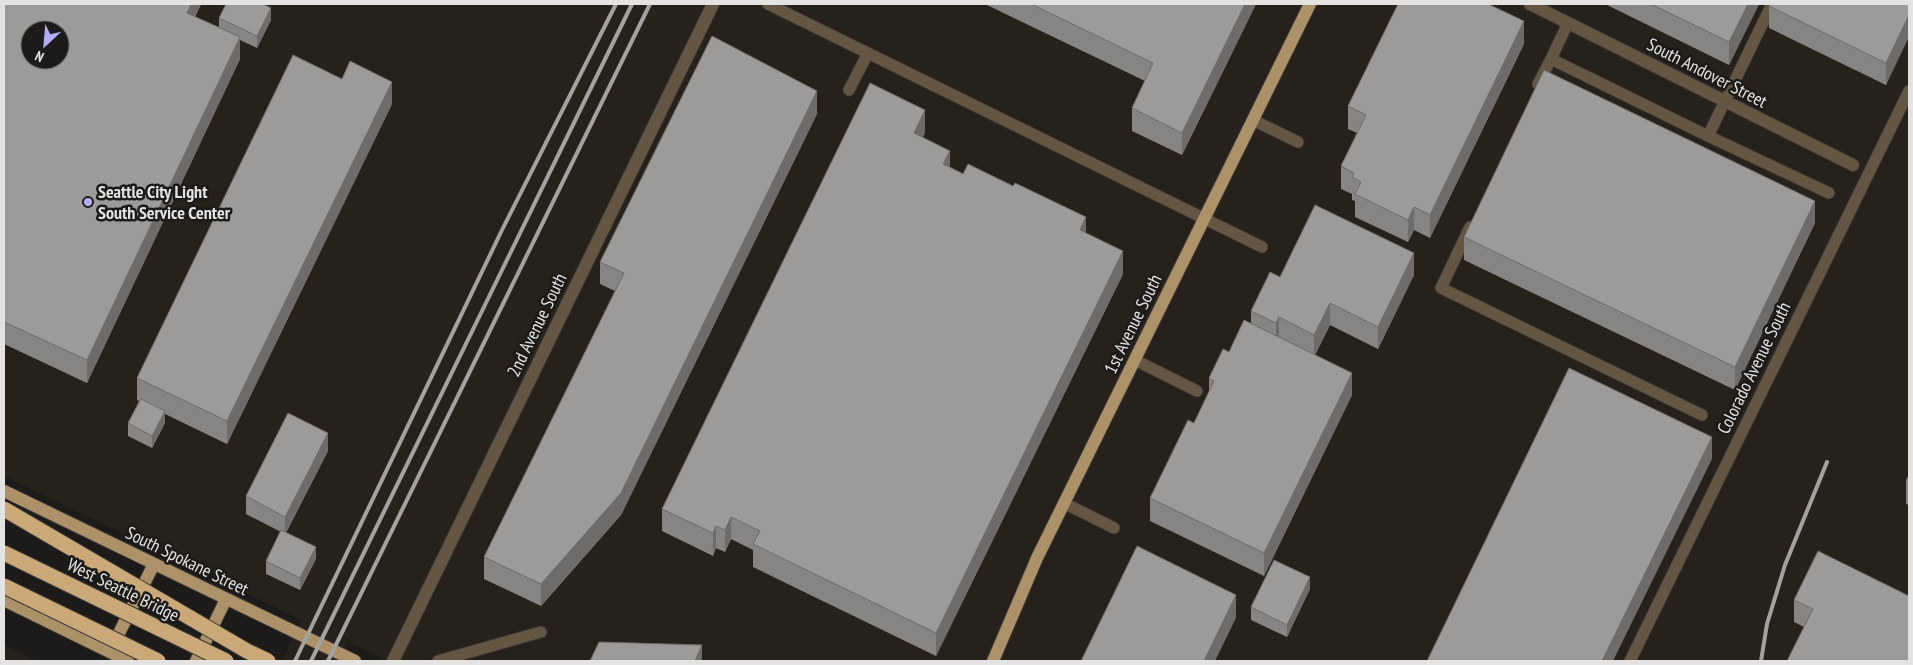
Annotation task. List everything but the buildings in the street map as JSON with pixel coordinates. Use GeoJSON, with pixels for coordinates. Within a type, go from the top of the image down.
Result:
{"type":"FeatureCollection","features":[{"type":"Feature","properties":{"kind":"highway"},"geometry":{"type":"LineString","coordinates":[[4,509],[247,651],[268,661]]}},
{"type":"Feature","properties":{"kind":"highway","name":"West Seattle Bridge"},"geometry":{"type":"LineString","coordinates":[[4,553],[226,661]]}},
{"type":"Feature","properties":{"kind":"highway"},"geometry":{"type":"LineString","coordinates":[[4,586],[158,661]]}},
{"type":"Feature","properties":{"kind":"main road","name":"1st Avenue South"},"geometry":{"type":"LineString","coordinates":[[993,661],[1037,558],[1310,4]]}},
{"type":"Feature","properties":{"kind":"main road","name":"South Spokane Street"},"geometry":{"type":"LineString","coordinates":[[4,491],[355,661]]}},
{"type":"Feature","properties":{"kind":"main road"},"geometry":{"type":"LineString","coordinates":[[107,657],[154,564]]}},
{"type":"Feature","properties":{"kind":"main road"},"geometry":{"type":"LineString","coordinates":[[196,661],[226,599]]}},
{"type":"Feature","properties":{"kind":"main road"},"geometry":{"type":"LineString","coordinates":[[4,600],[107,657],[128,661]]}},
{"type":"Feature","properties":{"kind":"street","name":"2nd Avenue South"},"geometry":{"type":"LineString","coordinates":[[393,661],[713,4]]}},
{"type":"Feature","properties":{"kind":"street","name":"South Andover Street"},"geometry":{"type":"LineString","coordinates":[[1530,4],[1853,165]]}},
{"type":"Feature","properties":{"kind":"lane"},"geometry":{"type":"LineString","coordinates":[[768,4],[1262,247]]}},
{"type":"Feature","properties":{"kind":"lane"},"geometry":{"type":"LineString","coordinates":[[1708,136],[1772,4]]}},
{"type":"Feature","properties":{"kind":"lane"},"geometry":{"type":"LineString","coordinates":[[1534,94],[1568,23]]}},
{"type":"Feature","properties":{"kind":"lane"},"geometry":{"type":"LineString","coordinates":[[849,90],[868,53]]}},
{"type":"Feature","properties":{"kind":"lane"},"geometry":{"type":"LineString","coordinates":[[1550,59],[1829,193]]}},
{"type":"Feature","properties":{"kind":"lane","name":"Colorado Avenue South"},"geometry":{"type":"LineString","coordinates":[[1630,661],[1909,90]]}},
{"type":"Feature","properties":{"kind":"lane"},"geometry":{"type":"LineString","coordinates":[[1253,120],[1298,142]]}},
{"type":"Feature","properties":{"kind":"lane","name":"South Andover Street"},"geometry":{"type":"LineString","coordinates":[[1853,165],[1869,173]]}},
{"type":"Feature","properties":{"kind":"lane"},"geometry":{"type":"LineString","coordinates":[[1475,217],[1441,288],[1702,415]]}},
{"type":"Feature","properties":{"kind":"lane"},"geometry":{"type":"LineString","coordinates":[[1135,360],[1197,391]]}},
{"type":"Feature","properties":{"kind":"lane"},"geometry":{"type":"LineString","coordinates":[[1064,504],[1114,528]]}},
{"type":"Feature","properties":{"kind":"lane"},"geometry":{"type":"LineString","coordinates":[[438,661],[541,632]]}},
{"type":"Feature","properties":{"kind":"shaded area"},"geometry":{"type":"Polygon","coordinates":[[[4,4],[1909,4],[1909,661],[387,661],[348,642],[338,661],[282,661],[301,620],[4,476],[4,4]]]}},
{"type":"Feature","properties":{"kind":"shaded area"},"geometry":{"type":"Polygon","coordinates":[[[4,645],[37,661],[4,661],[4,645]]]}},
{"type":"Feature","properties":{"kind":"railway"},"geometry":{"type":"LineString","coordinates":[[295,661],[502,230],[616,4]]}},
{"type":"Feature","properties":{"kind":"railway"},"geometry":{"type":"LineString","coordinates":[[311,661],[632,4]]}},
{"type":"Feature","properties":{"kind":"railway"},"geometry":{"type":"LineString","coordinates":[[328,661],[650,4]]}},
{"type":"Feature","properties":{"kind":"railway"},"geometry":{"type":"LineString","coordinates":[[1761,661],[1767,624],[1785,565],[1827,462]]}},
{"type":"Feature","properties":{"kind":"place","name":"Seattle City Light South Service Center"},"geometry":{"type":"Point","coordinates":[88,202]}}]}
